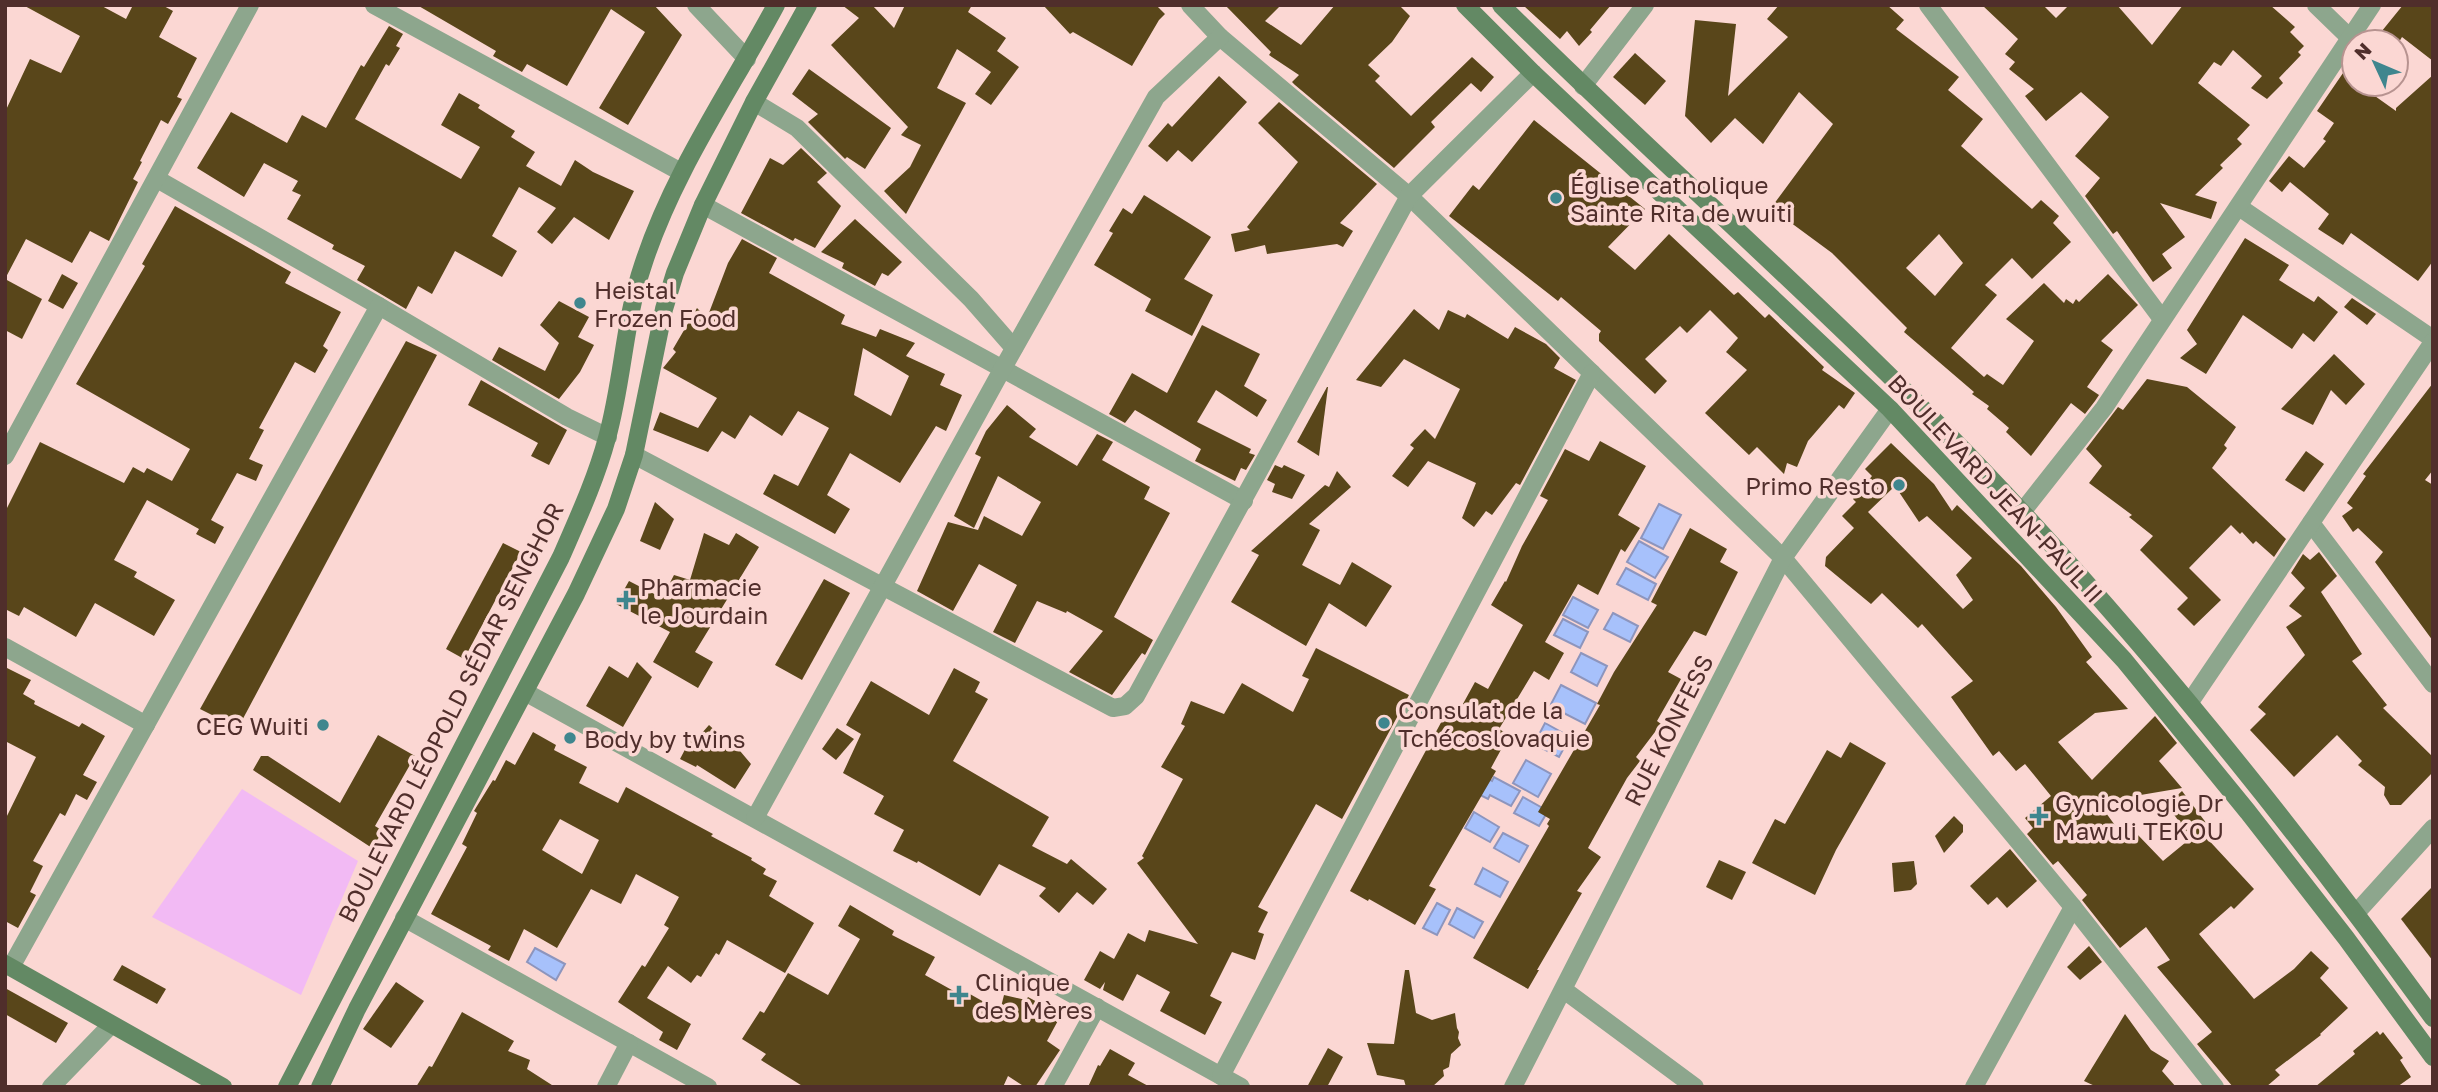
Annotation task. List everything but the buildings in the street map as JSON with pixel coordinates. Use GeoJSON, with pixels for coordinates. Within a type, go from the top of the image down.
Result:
{"type":"FeatureCollection","features":[{"type":"Feature","properties":{"kind":"main road","name":"BOULEVARD LÉOPOLD SÉDAR SENGHOR"},"geometry":{"type":"LineString","coordinates":[[287,1087],[561,557],[608,437],[642,267],[663,209],[681,172],[776,5]]}},
{"type":"Feature","properties":{"kind":"main road"},"geometry":{"type":"LineString","coordinates":[[320,1087],[357,1009],[525,692],[617,509],[635,455],[674,272],[703,205],[754,102],[808,5]]}},
{"type":"Feature","properties":{"kind":"main road","name":"BOULEVARD JEAN-PAUL II"},"geometry":{"type":"LineString","coordinates":[[1465,5],[1533,73],[1890,409],[2124,660],[2256,822],[2346,938],[2433,1057]]}},
{"type":"Feature","properties":{"kind":"main road","name":"BOULEVARD JEAN-PAUL II"},"geometry":{"type":"LineString","coordinates":[[1500,5],[1893,379],[2022,512],[2190,702],[2357,912],[2433,1018]]}},
{"type":"Feature","properties":{"kind":"main road"},"geometry":{"type":"LineString","coordinates":[[8,965],[223,1087]]}},
{"type":"Feature","properties":{"kind":"street"},"geometry":{"type":"LineString","coordinates":[[5,456],[250,5]]}},
{"type":"Feature","properties":{"kind":"street"},"geometry":{"type":"LineString","coordinates":[[374,5],[681,172]]}},
{"type":"Feature","properties":{"kind":"street"},"geometry":{"type":"LineString","coordinates":[[696,5],[747,59]]}},
{"type":"Feature","properties":{"kind":"street"},"geometry":{"type":"LineString","coordinates":[[1190,5],[1220,37],[1409,196],[1783,558],[2073,908],[2215,1087]]}},
{"type":"Feature","properties":{"kind":"street"},"geometry":{"type":"LineString","coordinates":[[1583,86],[1645,5]]}},
{"type":"Feature","properties":{"kind":"street"},"geometry":{"type":"LineString","coordinates":[[1928,5],[2162,319]]}},
{"type":"Feature","properties":{"kind":"street"},"geometry":{"type":"LineString","coordinates":[[2316,5],[2340,28]]}},
{"type":"Feature","properties":{"kind":"street"},"geometry":{"type":"LineString","coordinates":[[2357,28],[2372,5]]}},
{"type":"Feature","properties":{"kind":"street"},"geometry":{"type":"LineString","coordinates":[[755,818],[1156,97],[1220,37]]}},
{"type":"Feature","properties":{"kind":"street"},"geometry":{"type":"LineString","coordinates":[[2022,512],[2104,408],[2340,53]]}},
{"type":"Feature","properties":{"kind":"street"},"geometry":{"type":"LineString","coordinates":[[635,455],[1113,708],[1125,706],[1136,696],[1409,196],[1533,73]]}},
{"type":"Feature","properties":{"kind":"street"},"geometry":{"type":"LineString","coordinates":[[754,102],[797,128],[971,299],[1014,348]]}},
{"type":"Feature","properties":{"kind":"street"},"geometry":{"type":"LineString","coordinates":[[157,179],[567,417],[608,437]]}},
{"type":"Feature","properties":{"kind":"street"},"geometry":{"type":"LineString","coordinates":[[703,205],[1244,501]]}},
{"type":"Feature","properties":{"kind":"street"},"geometry":{"type":"LineString","coordinates":[[2190,702],[2433,340],[2239,207]]}},
{"type":"Feature","properties":{"kind":"street"},"geometry":{"type":"LineString","coordinates":[[8,965],[379,306]]}},
{"type":"Feature","properties":{"kind":"street"},"geometry":{"type":"LineString","coordinates":[[1221,1076],[1592,373]]}},
{"type":"Feature","properties":{"kind":"street","name":"RUE KONFESS"},"geometry":{"type":"LineString","coordinates":[[1513,1087],[1783,558],[1890,409]]}},
{"type":"Feature","properties":{"kind":"street"},"geometry":{"type":"LineString","coordinates":[[2311,523],[2433,684]]}},
{"type":"Feature","properties":{"kind":"street"},"geometry":{"type":"LineString","coordinates":[[5,647],[146,724]]}},
{"type":"Feature","properties":{"kind":"street"},"geometry":{"type":"LineString","coordinates":[[525,692],[1241,1087]]}},
{"type":"Feature","properties":{"kind":"street"},"geometry":{"type":"LineString","coordinates":[[2357,912],[2433,828]]}},
{"type":"Feature","properties":{"kind":"street"},"geometry":{"type":"LineString","coordinates":[[1974,1087],[2073,908]]}},
{"type":"Feature","properties":{"kind":"street"},"geometry":{"type":"LineString","coordinates":[[404,918],[708,1087]]}},
{"type":"Feature","properties":{"kind":"street"},"geometry":{"type":"LineString","coordinates":[[1564,990],[1695,1087]]}},
{"type":"Feature","properties":{"kind":"street"},"geometry":{"type":"LineString","coordinates":[[1054,1087],[1097,1007]]}},
{"type":"Feature","properties":{"kind":"street"},"geometry":{"type":"LineString","coordinates":[[51,1087],[111,1025]]}},
{"type":"Feature","properties":{"kind":"street"},"geometry":{"type":"LineString","coordinates":[[606,1087],[629,1043]]}},
{"type":"Feature","properties":{"kind":"shaded area"},"geometry":{"type":"Polygon","coordinates":[[[242,789],[358,861],[301,995],[152,917],[242,789]]]}},
{"type":"Feature","properties":{"kind":"water"},"geometry":{"type":"Polygon","coordinates":[[[1659,504],[1681,515],[1663,549],[1641,538],[1659,504]]]}},
{"type":"Feature","properties":{"kind":"water"},"geometry":{"type":"Polygon","coordinates":[[[1639,541],[1668,557],[1655,578],[1627,562],[1639,541]]]}},
{"type":"Feature","properties":{"kind":"water"},"geometry":{"type":"Polygon","coordinates":[[[1626,568],[1656,584],[1648,600],[1617,584],[1626,568]]]}},
{"type":"Feature","properties":{"kind":"water"},"geometry":{"type":"Polygon","coordinates":[[[1573,597],[1598,610],[1588,628],[1563,615],[1573,597]]]}},
{"type":"Feature","properties":{"kind":"water"},"geometry":{"type":"Polygon","coordinates":[[[1613,613],[1638,626],[1630,642],[1604,629],[1613,613]]]}},
{"type":"Feature","properties":{"kind":"water"},"geometry":{"type":"Polygon","coordinates":[[[1563,619],[1588,632],[1580,648],[1554,635],[1563,619]]]}},
{"type":"Feature","properties":{"kind":"water"},"geometry":{"type":"Polygon","coordinates":[[[1581,653],[1607,666],[1597,686],[1571,672],[1581,653]]]}},
{"type":"Feature","properties":{"kind":"water"},"geometry":{"type":"Polygon","coordinates":[[[1561,685],[1596,703],[1585,724],[1550,706],[1561,685]]]}},
{"type":"Feature","properties":{"kind":"water"},"geometry":{"type":"Polygon","coordinates":[[[1545,723],[1570,737],[1559,757],[1534,744],[1545,723]]]}},
{"type":"Feature","properties":{"kind":"water"},"geometry":{"type":"Polygon","coordinates":[[[1526,760],[1551,774],[1538,797],[1513,783],[1526,760]]]}},
{"type":"Feature","properties":{"kind":"water"},"geometry":{"type":"Polygon","coordinates":[[[1471,770],[1492,781],[1494,777],[1520,791],[1511,806],[1490,795],[1488,799],[1462,786],[1471,770]]]}},
{"type":"Feature","properties":{"kind":"water"},"geometry":{"type":"Polygon","coordinates":[[[1523,797],[1548,811],[1539,826],[1514,813],[1523,797]]]}},
{"type":"Feature","properties":{"kind":"water"},"geometry":{"type":"Polygon","coordinates":[[[1474,812],[1499,827],[1490,842],[1465,828],[1474,812]]]}},
{"type":"Feature","properties":{"kind":"water"},"geometry":{"type":"Polygon","coordinates":[[[1503,833],[1528,846],[1519,862],[1494,848],[1503,833]]]}},
{"type":"Feature","properties":{"kind":"water"},"geometry":{"type":"Polygon","coordinates":[[[1483,868],[1508,882],[1500,897],[1475,884],[1483,868]]]}},
{"type":"Feature","properties":{"kind":"water"},"geometry":{"type":"Polygon","coordinates":[[[1437,903],[1450,910],[1437,935],[1423,928],[1437,903]]]}},
{"type":"Feature","properties":{"kind":"water"},"geometry":{"type":"Polygon","coordinates":[[[1457,908],[1483,922],[1474,938],[1449,924],[1457,908]]]}},
{"type":"Feature","properties":{"kind":"water"},"geometry":{"type":"Polygon","coordinates":[[[535,948],[565,964],[556,980],[527,962],[535,948]]]}},
{"type":"Feature","properties":{"kind":"place","name":"Église catholique Sainte Rita de wuiti"},"geometry":{"type":"Point","coordinates":[1556,198]}},
{"type":"Feature","properties":{"kind":"place","name":"Heistal Frozen Food"},"geometry":{"type":"Point","coordinates":[580,303]}},
{"type":"Feature","properties":{"kind":"place","name":"Primo Resto"},"geometry":{"type":"Point","coordinates":[1899,485]}},
{"type":"Feature","properties":{"kind":"place","name":"Pharmacie le Jourdain"},"geometry":{"type":"Point","coordinates":[626,600]}},
{"type":"Feature","properties":{"kind":"place","name":"Consulat de la Tchécoslovaquie"},"geometry":{"type":"Point","coordinates":[1384,723]}},
{"type":"Feature","properties":{"kind":"place","name":"CEG Wuiti"},"geometry":{"type":"Point","coordinates":[323,725]}},
{"type":"Feature","properties":{"kind":"place","name":"Body by twins"},"geometry":{"type":"Point","coordinates":[570,738]}},
{"type":"Feature","properties":{"kind":"place","name":"Gynicologie Dr Mawuli TEKOU"},"geometry":{"type":"Point","coordinates":[2039,816]}},
{"type":"Feature","properties":{"kind":"place","name":"Clinique des Mères"},"geometry":{"type":"Point","coordinates":[959,995]}}]}
